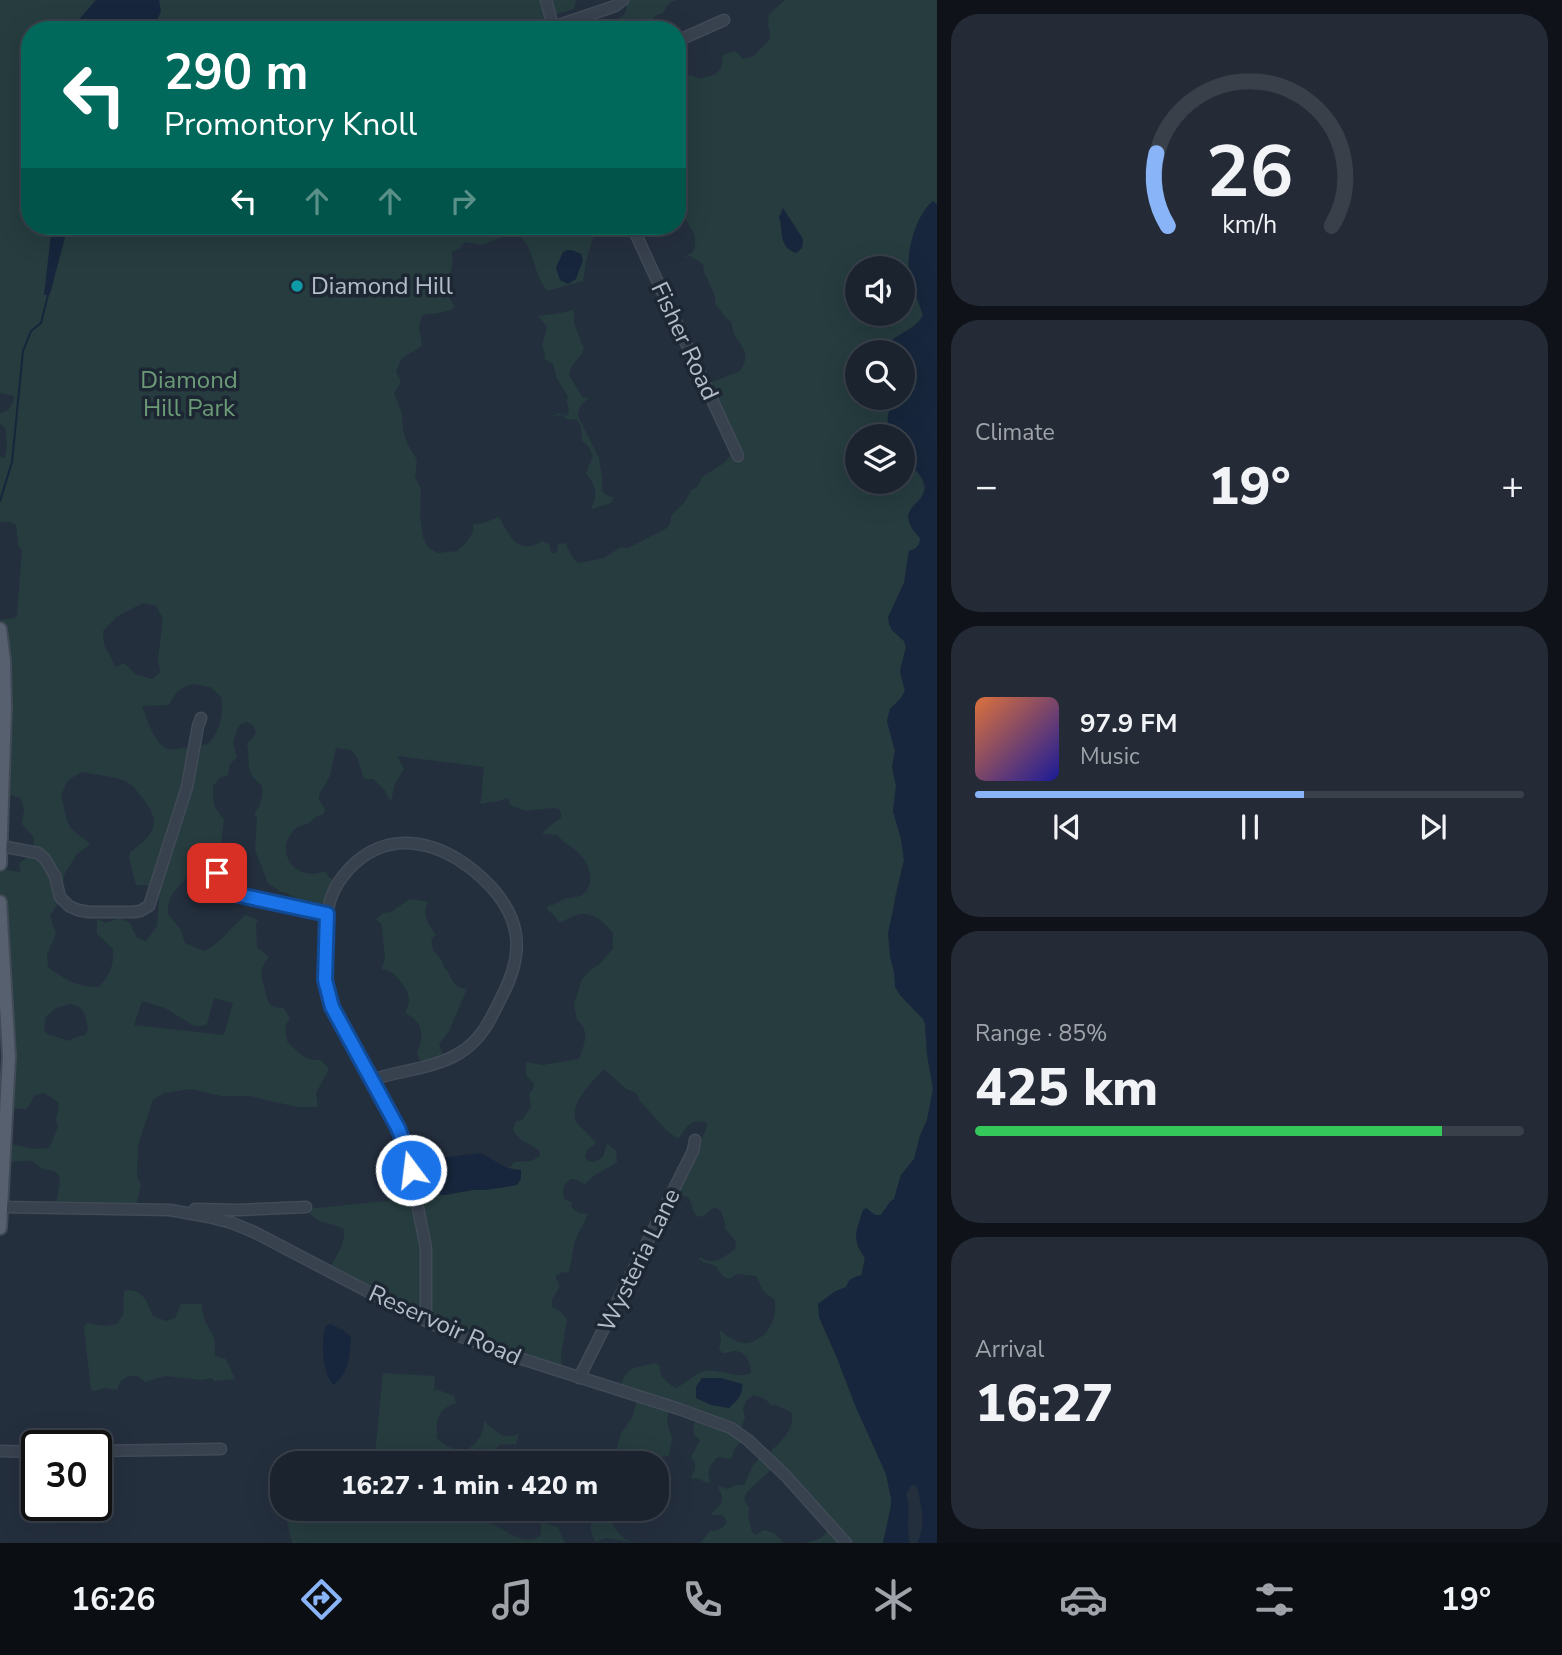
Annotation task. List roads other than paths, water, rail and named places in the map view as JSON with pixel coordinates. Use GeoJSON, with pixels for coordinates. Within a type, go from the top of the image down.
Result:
{"type":"FeatureCollection","features":[{"type":"Feature","properties":{"kind":"main road"},"geometry":{"type":"LineString","coordinates":[[0,629],[5,685],[1,745],[0,864]]}},
{"type":"Feature","properties":{"kind":"main road"},"geometry":{"type":"LineString","coordinates":[[0,902],[4,1043],[9,1085],[0,1228]]}},
{"type":"Feature","properties":{"kind":"street"},"geometry":{"type":"LineString","coordinates":[[546,0],[552,21]]}},
{"type":"Feature","properties":{"kind":"street"},"geometry":{"type":"LineString","coordinates":[[573,21],[615,6],[623,0]]}},
{"type":"Feature","properties":{"kind":"street"},"geometry":{"type":"LineString","coordinates":[[686,37],[724,20]]}},
{"type":"Feature","properties":{"kind":"street","name":"Fisher Road"},"geometry":{"type":"LineString","coordinates":[[636,235],[738,456]]}},
{"type":"Feature","properties":{"kind":"street"},"geometry":{"type":"LineString","coordinates":[[1,846],[38,853],[55,876],[60,897],[78,910],[133,912],[149,906],[187,787],[201,718]]}},
{"type":"Feature","properties":{"kind":"street"},"geometry":{"type":"LineString","coordinates":[[372,1080],[440,1062],[456,1055],[476,1040],[486,1027],[514,970],[517,947],[513,924],[497,893],[464,863],[444,850],[428,845],[409,843],[385,847],[363,857],[345,873],[333,893],[327,914],[325,980],[335,1016],[398,1128],[408,1158],[426,1248],[426,1321]]}},
{"type":"Feature","properties":{"kind":"street"},"geometry":{"type":"LineString","coordinates":[[217,873],[223,885],[239,895],[327,914]]}},
{"type":"Feature","properties":{"kind":"street","name":"Wysteria Lane"},"geometry":{"type":"LineString","coordinates":[[579,1378],[693,1151],[695,1140]]}},
{"type":"Feature","properties":{"kind":"street","name":"Reservoir Road"},"geometry":{"type":"LineString","coordinates":[[2,1207],[170,1210],[221,1220],[254,1232],[459,1336],[732,1428],[785,1475],[846,1543]]}},
{"type":"Feature","properties":{"kind":"street"},"geometry":{"type":"LineString","coordinates":[[170,1210],[306,1207]]}},
{"type":"Feature","properties":{"kind":"street"},"geometry":{"type":"LineString","coordinates":[[112,1451],[221,1449]]}},
{"type":"Feature","properties":{"kind":"street"},"geometry":{"type":"LineString","coordinates":[[0,1451],[21,1452]]}},
{"type":"Feature","properties":{"kind":"water"},"geometry":{"type":"Polygon","coordinates":[[[96,0],[159,0],[161,11],[157,21],[78,21],[96,0]]]}},
{"type":"Feature","properties":{"kind":"water"},"geometry":{"type":"Polygon","coordinates":[[[933,201],[937,205],[937,1543],[917,1543],[922,1529],[922,1514],[917,1486],[911,1485],[906,1495],[910,1543],[883,1543],[891,1506],[886,1474],[819,1317],[818,1304],[846,1287],[852,1279],[862,1275],[865,1258],[856,1235],[863,1210],[866,1208],[875,1215],[881,1215],[894,1199],[901,1175],[914,1159],[927,1120],[933,1089],[925,1024],[895,987],[888,933],[904,860],[893,811],[896,786],[892,767],[895,751],[887,721],[890,709],[905,691],[900,671],[906,647],[904,641],[892,630],[888,617],[904,583],[909,551],[919,543],[920,538],[908,519],[912,508],[924,493],[925,485],[915,470],[915,424],[888,424],[888,416],[890,410],[915,410],[915,340],[893,340],[915,326],[923,316],[915,293],[915,256],[909,256],[922,215],[933,201]]]}},
{"type":"Feature","properties":{"kind":"water"},"geometry":{"type":"Polygon","coordinates":[[[783,208],[803,239],[802,248],[796,253],[786,246],[782,238],[779,217],[783,208]]]}},
{"type":"Feature","properties":{"kind":"water"},"geometry":{"type":"Polygon","coordinates":[[[51,235],[66,235],[50,294],[44,295],[51,235]]]}},
{"type":"Feature","properties":{"kind":"water"},"geometry":{"type":"Polygon","coordinates":[[[567,250],[581,254],[583,260],[576,279],[568,284],[560,280],[556,268],[563,252],[567,250]]]}},
{"type":"Feature","properties":{"kind":"water"},"geometry":{"type":"Polygon","coordinates":[[[481,1153],[504,1166],[521,1170],[521,1179],[517,1185],[435,1194],[434,1171],[439,1158],[481,1153]]]}},
{"type":"Feature","properties":{"kind":"water"},"geometry":{"type":"Polygon","coordinates":[[[330,1324],[351,1337],[345,1370],[333,1385],[325,1365],[323,1349],[325,1327],[330,1324]]]}},
{"type":"Feature","properties":{"kind":"water"},"geometry":{"type":"Polygon","coordinates":[[[702,1378],[721,1378],[742,1384],[741,1394],[729,1408],[711,1405],[696,1398],[696,1387],[702,1378]]]}},
{"type":"Feature","properties":{"kind":"waterway"},"geometry":{"type":"LineString","coordinates":[[0,501],[12,462],[23,351],[31,331],[41,323],[48,295]]}},
{"type":"Feature","properties":{"kind":"place","name":"Diamond Hill"},"geometry":{"type":"Point","coordinates":[297,286]}},
{"type":"Feature","properties":{"kind":"park label","name":"Diamond Hill Park"},"geometry":{"type":"Point","coordinates":[189,394]}}]}
